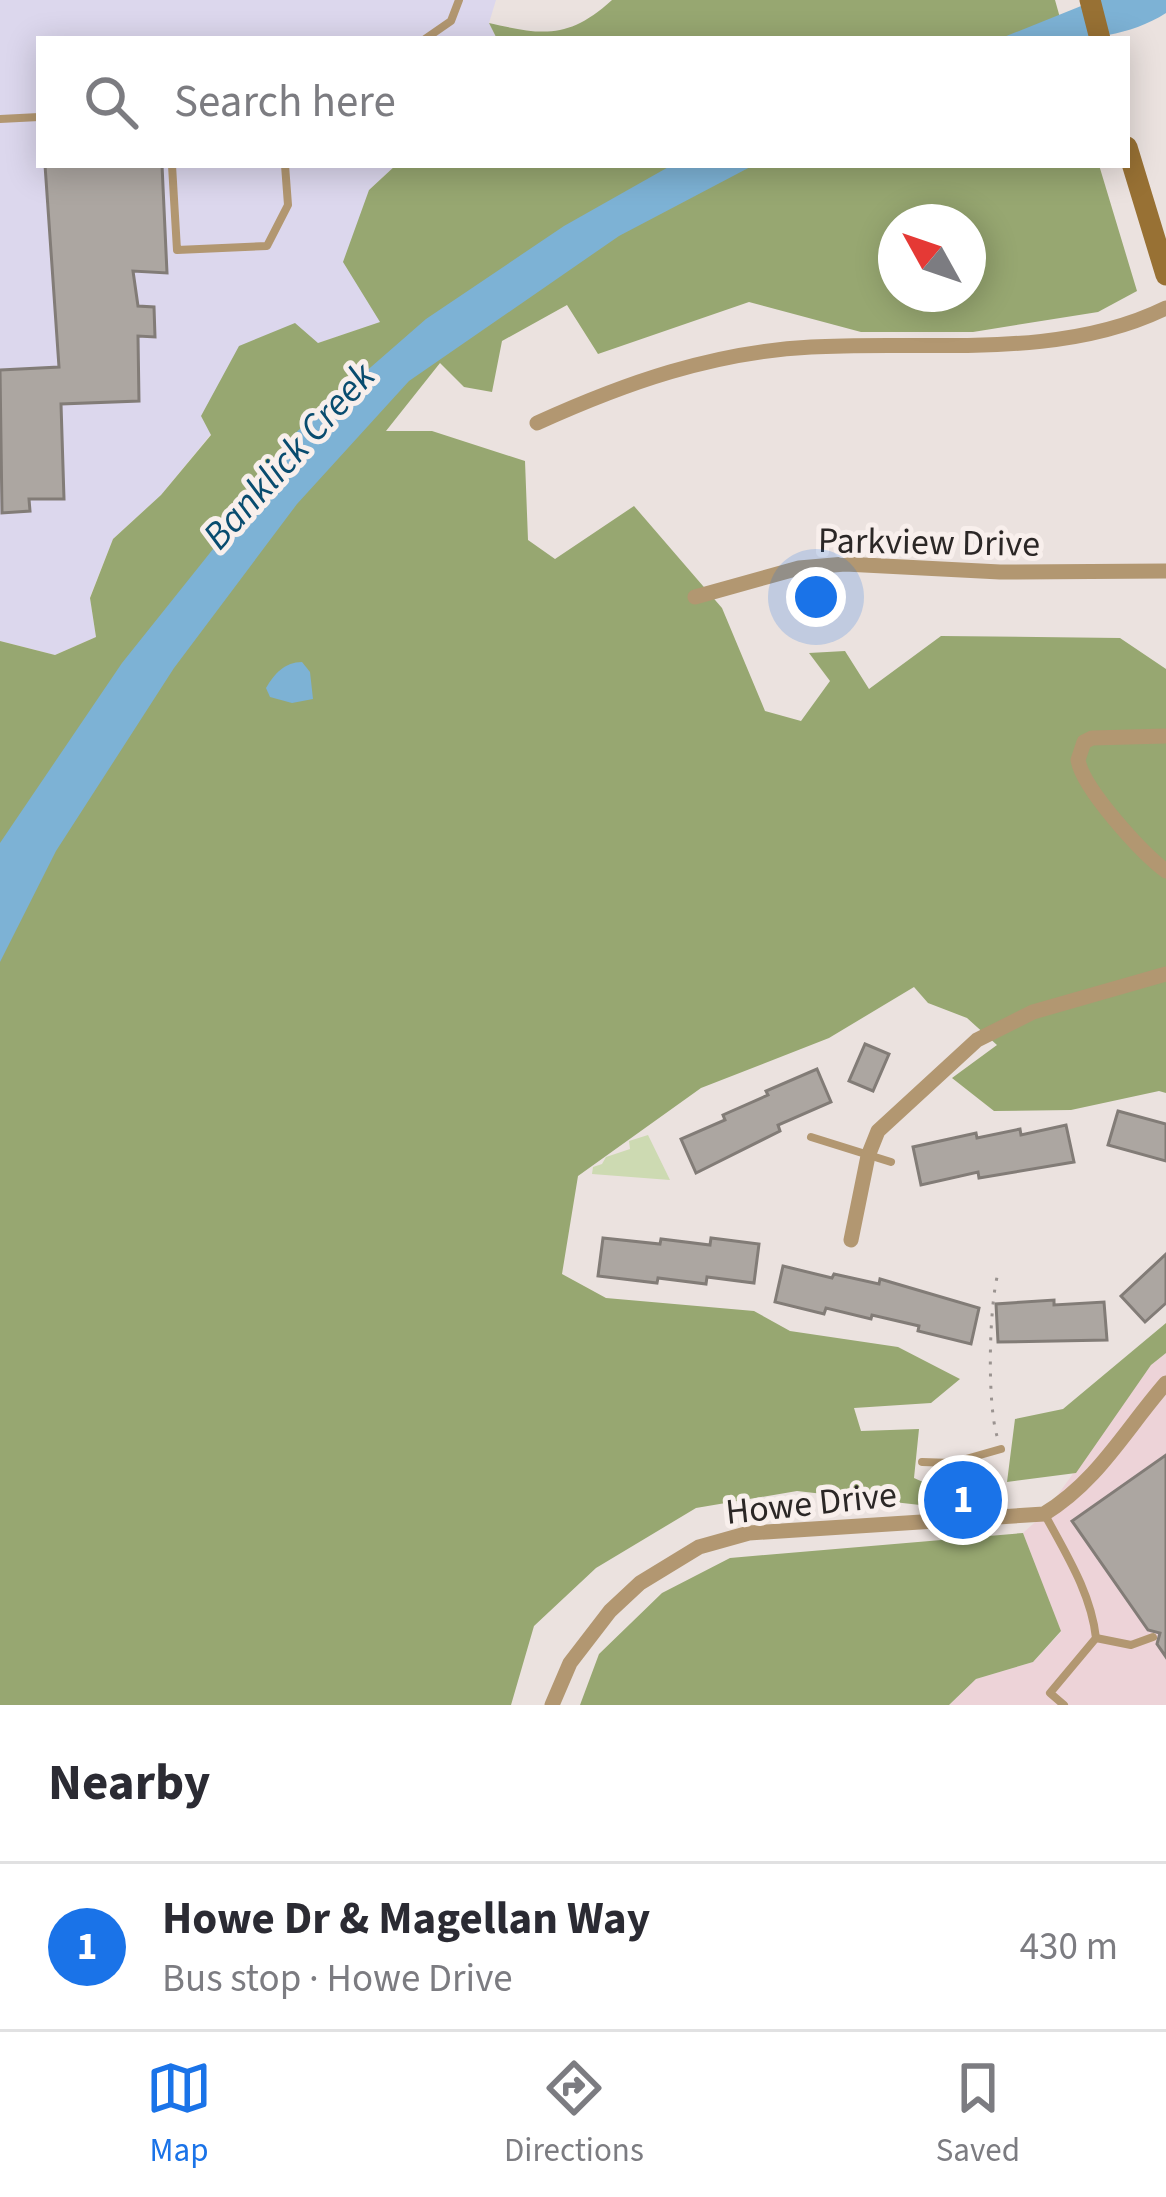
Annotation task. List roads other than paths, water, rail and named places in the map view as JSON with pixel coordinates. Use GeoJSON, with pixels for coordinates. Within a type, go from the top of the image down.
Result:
{"type":"FeatureCollection","features":[{"type":"Feature","properties":{"kind":"main road"},"geometry":{"type":"LineString","coordinates":[[1090,0],[1099,36]]}},
{"type":"Feature","properties":{"kind":"main road"},"geometry":{"type":"LineString","coordinates":[[1130,157],[1166,275]]}},
{"type":"Feature","properties":{"kind":"street"},"geometry":{"type":"LineString","coordinates":[[537,423],[616,387],[746,354],[808,347],[1068,338],[1166,308]]}},
{"type":"Feature","properties":{"kind":"street","name":"Parkview Drive"},"geometry":{"type":"LineString","coordinates":[[695,597],[799,568],[845,564],[1000,572],[1166,571]]}},
{"type":"Feature","properties":{"kind":"street"},"geometry":{"type":"LineString","coordinates":[[1166,736],[1092,738],[1084,742],[1078,760],[1090,785],[1149,858],[1166,871]]}},
{"type":"Feature","properties":{"kind":"street"},"geometry":{"type":"LineString","coordinates":[[851,1240],[868,1156],[878,1131],[977,1040],[1033,1012],[1166,974]]}},
{"type":"Feature","properties":{"kind":"street"},"geometry":{"type":"LineString","coordinates":[[1044,1514],[1074,1496],[1166,1384]]}},
{"type":"Feature","properties":{"kind":"street","name":"Howe Drive"},"geometry":{"type":"LineString","coordinates":[[552,1705],[570,1663],[610,1611],[640,1583],[699,1547],[749,1533],[1044,1514]]}},
{"type":"Feature","properties":{"kind":"lane"},"geometry":{"type":"LineString","coordinates":[[430,36],[452,21],[459,0]]}},
{"type":"Feature","properties":{"kind":"lane"},"geometry":{"type":"LineString","coordinates":[[0,119],[36,117]]}},
{"type":"Feature","properties":{"kind":"lane"},"geometry":{"type":"LineString","coordinates":[[172,168],[178,250],[268,246],[288,205],[285,168]]}},
{"type":"Feature","properties":{"kind":"lane"},"geometry":{"type":"LineString","coordinates":[[811,1137],[891,1162]]}},
{"type":"Feature","properties":{"kind":"lane"},"geometry":{"type":"LineString","coordinates":[[922,1462],[952,1463],[1001,1449]]}},
{"type":"Feature","properties":{"kind":"lane"},"geometry":{"type":"LineString","coordinates":[[948,1518],[952,1463]]}},
{"type":"Feature","properties":{"kind":"lane"},"geometry":{"type":"LineString","coordinates":[[1044,1514],[1072,1565],[1096,1638],[1051,1693],[1064,1705]]}},
{"type":"Feature","properties":{"kind":"lane"},"geometry":{"type":"LineString","coordinates":[[1096,1638],[1131,1645],[1153,1637]]}},
{"type":"Feature","properties":{"kind":"water"},"geometry":{"type":"Polygon","coordinates":[[[1096,0],[1166,0],[1166,13],[1127,31],[1096,36],[1006,36],[1096,0]]]}},
{"type":"Feature","properties":{"kind":"water","name":"Banklick Creek"},"geometry":{"type":"Polygon","coordinates":[[[667,168],[748,168],[619,236],[409,381],[297,504],[174,668],[56,851],[0,962],[0,843],[122,663],[253,499],[293,435],[426,319],[564,226],[667,168]]]}},
{"type":"Feature","properties":{"kind":"water"},"geometry":{"type":"Polygon","coordinates":[[[302,662],[310,672],[313,699],[292,703],[270,697],[266,688],[276,674],[302,662]]]}},
{"type":"Feature","properties":{"kind":"place","name":"Howe Dr & Magellan Way"},"geometry":{"type":"Point","coordinates":[963,1500]}}]}
